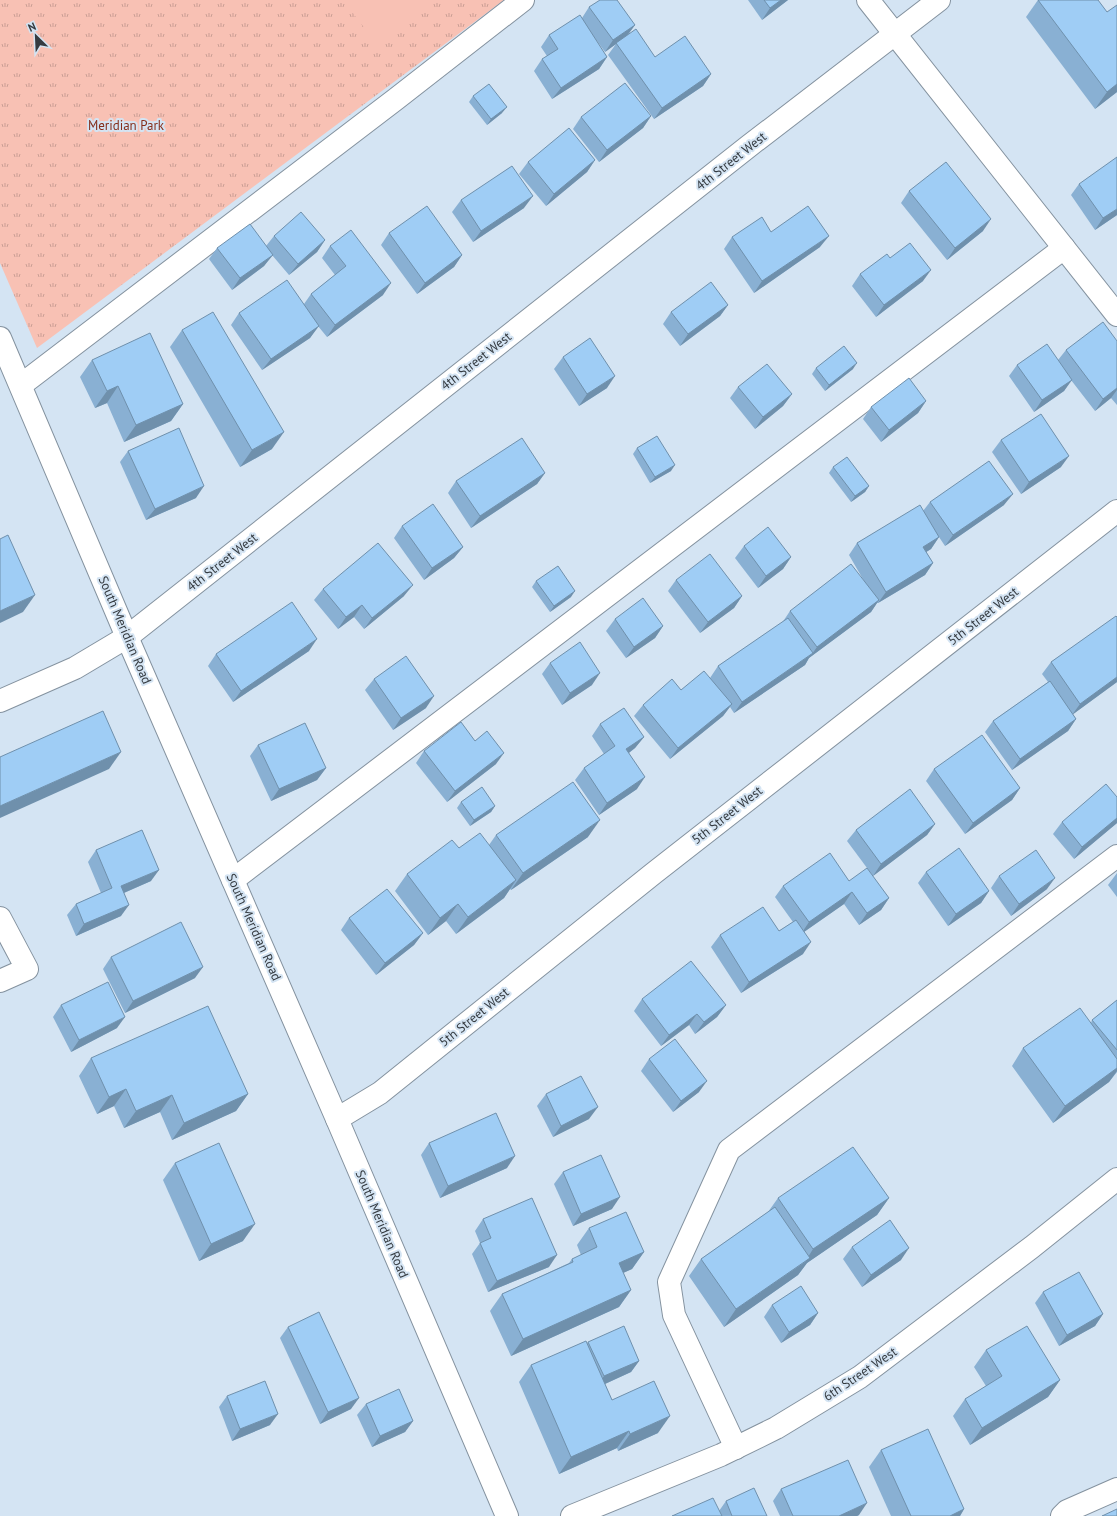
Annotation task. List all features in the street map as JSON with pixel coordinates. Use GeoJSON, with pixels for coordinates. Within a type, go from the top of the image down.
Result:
{"type":"FeatureCollection","features":[{"type":"Feature","properties":{"kind":"street"},"geometry":{"type":"LineString","coordinates":[[21,385],[523,0]]}},
{"type":"Feature","properties":{"kind":"street"},"geometry":{"type":"LineString","coordinates":[[868,0],[1117,315]]}},
{"type":"Feature","properties":{"kind":"street","name":"4th Street West"},"geometry":{"type":"LineString","coordinates":[[0,701],[75,668],[128,637],[749,146],[939,0]]}},
{"type":"Feature","properties":{"kind":"street"},"geometry":{"type":"LineString","coordinates":[[233,880],[1064,248]]}},
{"type":"Feature","properties":{"kind":"street","name":"South Meridian Road"},"geometry":{"type":"LineString","coordinates":[[0,338],[507,1516]]}},
{"type":"Feature","properties":{"kind":"street","name":"5th Street West"},"geometry":{"type":"LineString","coordinates":[[337,1119],[380,1093],[654,873],[1117,511]]}},
{"type":"Feature","properties":{"kind":"street"},"geometry":{"type":"LineString","coordinates":[[736,1448],[674,1315],[669,1282],[729,1150],[1117,856]]}},
{"type":"Feature","properties":{"kind":"street"},"geometry":{"type":"LineString","coordinates":[[0,918],[27,969],[0,981]]}},
{"type":"Feature","properties":{"kind":"street","name":"6th Street West"},"geometry":{"type":"LineString","coordinates":[[572,1516],[736,1448],[776,1428],[860,1377],[1032,1247],[1117,1179]]}},
{"type":"Feature","properties":{"kind":"street"},"geometry":{"type":"LineString","coordinates":[[1062,1516],[1067,1511],[1117,1488]]}},
{"type":"Feature","properties":{"kind":"green space","name":"Meridian Park"},"geometry":{"type":"Polygon","coordinates":[[[0,0],[504,0],[37,348],[0,263],[0,0]]]}},
{"type":"Feature","properties":{"kind":"green space"},"geometry":{"type":"Polygon","coordinates":[[[343,0],[431,0],[375,42],[343,0]]]}},
{"type":"Feature","properties":{"kind":"building"},"geometry":{"type":"Polygon","coordinates":[[[600,0],[617,0],[635,25],[613,40],[589,7],[600,0]]]}},
{"type":"Feature","properties":{"kind":"building"},"geometry":{"type":"Polygon","coordinates":[[[764,0],[781,0],[770,8],[764,0]]]}},
{"type":"Feature","properties":{"kind":"building"},"geometry":{"type":"Polygon","coordinates":[[[1038,0],[1098,0],[1107,12],[1117,5],[1117,84],[1107,92],[1038,0]]]}},
{"type":"Feature","properties":{"kind":"building"},"geometry":{"type":"Polygon","coordinates":[[[580,15],[607,57],[561,88],[542,59],[558,49],[549,35],[580,15]]]}},
{"type":"Feature","properties":{"kind":"building"},"geometry":{"type":"Polygon","coordinates":[[[636,29],[655,57],[685,36],[711,74],[662,108],[616,43],[636,29]]]}},
{"type":"Feature","properties":{"kind":"building"},"geometry":{"type":"Polygon","coordinates":[[[625,83],[651,116],[607,150],[581,117],[625,83]]]}},
{"type":"Feature","properties":{"kind":"building"},"geometry":{"type":"Polygon","coordinates":[[[489,84],[507,107],[491,119],[473,96],[489,84]]]}},
{"type":"Feature","properties":{"kind":"building"},"geometry":{"type":"Polygon","coordinates":[[[569,128],[595,160],[554,194],[528,162],[569,128]]]}},
{"type":"Feature","properties":{"kind":"building"},"geometry":{"type":"Polygon","coordinates":[[[1117,157],[1117,209],[1103,218],[1079,184],[1117,157]]]}},
{"type":"Feature","properties":{"kind":"building"},"geometry":{"type":"Polygon","coordinates":[[[946,162],[991,219],[955,248],[909,191],[946,162]]]}},
{"type":"Feature","properties":{"kind":"building"},"geometry":{"type":"Polygon","coordinates":[[[512,166],[533,196],[481,231],[461,200],[512,166]]]}},
{"type":"Feature","properties":{"kind":"building"},"geometry":{"type":"Polygon","coordinates":[[[427,206],[462,255],[425,283],[389,233],[427,206]]]}},
{"type":"Feature","properties":{"kind":"building"},"geometry":{"type":"Polygon","coordinates":[[[808,206],[829,236],[762,281],[732,237],[762,217],[771,232],[808,206]]]}},
{"type":"Feature","properties":{"kind":"building"},"geometry":{"type":"Polygon","coordinates":[[[301,212],[325,240],[298,264],[274,236],[301,212]]]}},
{"type":"Feature","properties":{"kind":"building"},"geometry":{"type":"Polygon","coordinates":[[[250,224],[273,255],[240,278],[217,248],[250,224]]]}},
{"type":"Feature","properties":{"kind":"building"},"geometry":{"type":"Polygon","coordinates":[[[351,230],[391,283],[335,325],[311,294],[346,266],[330,246],[351,230]]]}},
{"type":"Feature","properties":{"kind":"building"},"geometry":{"type":"Polygon","coordinates":[[[910,243],[931,270],[884,305],[860,274],[887,254],[890,258],[910,243]]]}},
{"type":"Feature","properties":{"kind":"building"},"geometry":{"type":"Polygon","coordinates":[[[287,280],[319,326],[271,359],[239,313],[287,280]]]}},
{"type":"Feature","properties":{"kind":"building"},"geometry":{"type":"Polygon","coordinates":[[[711,282],[728,305],[688,334],[671,312],[711,282]]]}},
{"type":"Feature","properties":{"kind":"building"},"geometry":{"type":"Polygon","coordinates":[[[213,312],[284,432],[252,450],[182,330],[213,312]]]}},
{"type":"Feature","properties":{"kind":"building"},"geometry":{"type":"Polygon","coordinates":[[[1103,322],[1117,341],[1117,388],[1103,399],[1066,350],[1103,322]]]}},
{"type":"Feature","properties":{"kind":"building"},"geometry":{"type":"Polygon","coordinates":[[[150,333],[183,404],[136,425],[118,386],[107,391],[92,360],[150,333]]]}},
{"type":"Feature","properties":{"kind":"building"},"geometry":{"type":"Polygon","coordinates":[[[590,338],[615,376],[587,394],[563,357],[590,338]]]}},
{"type":"Feature","properties":{"kind":"building"},"geometry":{"type":"Polygon","coordinates":[[[1047,344],[1072,380],[1042,400],[1017,365],[1047,344]]]}},
{"type":"Feature","properties":{"kind":"building"},"geometry":{"type":"Polygon","coordinates":[[[844,346],[857,363],[829,385],[816,368],[844,346]]]}},
{"type":"Feature","properties":{"kind":"building"},"geometry":{"type":"Polygon","coordinates":[[[767,364],[792,394],[763,417],[738,387],[767,364]]]}},
{"type":"Feature","properties":{"kind":"building"},"geometry":{"type":"Polygon","coordinates":[[[909,378],[926,401],[889,430],[871,407],[909,378]]]}},
{"type":"Feature","properties":{"kind":"building"},"geometry":{"type":"Polygon","coordinates":[[[1041,414],[1069,456],[1029,482],[1001,440],[1041,414]]]}},
{"type":"Feature","properties":{"kind":"building"},"geometry":{"type":"Polygon","coordinates":[[[179,428],[204,486],[155,509],[128,451],[179,428]]]}},
{"type":"Feature","properties":{"kind":"building"},"geometry":{"type":"Polygon","coordinates":[[[657,436],[675,465],[655,477],[637,448],[657,436]]]}},
{"type":"Feature","properties":{"kind":"building"},"geometry":{"type":"Polygon","coordinates":[[[522,438],[545,473],[480,516],[456,481],[522,438]]]}},
{"type":"Feature","properties":{"kind":"building"},"geometry":{"type":"Polygon","coordinates":[[[847,457],[869,486],[855,496],[833,467],[847,457]]]}},
{"type":"Feature","properties":{"kind":"building"},"geometry":{"type":"Polygon","coordinates":[[[989,461],[1013,494],[953,535],[930,502],[989,461]]]}},
{"type":"Feature","properties":{"kind":"building"},"geometry":{"type":"Polygon","coordinates":[[[433,504],[463,547],[432,568],[402,526],[433,504]]]}},
{"type":"Feature","properties":{"kind":"building"},"geometry":{"type":"Polygon","coordinates":[[[920,505],[939,537],[923,547],[933,563],[886,592],[857,543],[920,505]]]}},
{"type":"Feature","properties":{"kind":"building"},"geometry":{"type":"Polygon","coordinates":[[[768,527],[791,557],[766,576],[744,546],[768,527]]]}},
{"type":"Feature","properties":{"kind":"building"},"geometry":{"type":"Polygon","coordinates":[[[8,535],[35,595],[0,611],[0,539],[8,535]]]}},
{"type":"Feature","properties":{"kind":"building"},"geometry":{"type":"Polygon","coordinates":[[[378,543],[413,585],[372,618],[362,605],[346,617],[323,589],[378,543]]]}},
{"type":"Feature","properties":{"kind":"building"},"geometry":{"type":"Polygon","coordinates":[[[710,554],[742,596],[708,622],[676,580],[710,554]]]}},
{"type":"Feature","properties":{"kind":"building"},"geometry":{"type":"Polygon","coordinates":[[[851,564],[879,600],[817,647],[790,611],[851,564]]]}},
{"type":"Feature","properties":{"kind":"building"},"geometry":{"type":"Polygon","coordinates":[[[558,566],[575,591],[554,606],[536,581],[558,566]]]}},
{"type":"Feature","properties":{"kind":"building"},"geometry":{"type":"Polygon","coordinates":[[[643,598],[663,626],[634,647],[615,619],[643,598]]]}},
{"type":"Feature","properties":{"kind":"building"},"geometry":{"type":"Polygon","coordinates":[[[292,602],[317,639],[241,691],[216,654],[292,602]]]}},
{"type":"Feature","properties":{"kind":"building"},"geometry":{"type":"Polygon","coordinates":[[[1116,616],[1117,677],[1080,704],[1051,662],[1116,616]]]}},
{"type":"Feature","properties":{"kind":"building"},"geometry":{"type":"Polygon","coordinates":[[[788,618],[813,653],[742,702],[718,666],[788,618]]]}},
{"type":"Feature","properties":{"kind":"building"},"geometry":{"type":"Polygon","coordinates":[[[580,642],[600,673],[570,693],[550,663],[580,642]]]}},
{"type":"Feature","properties":{"kind":"building"},"geometry":{"type":"Polygon","coordinates":[[[406,656],[434,696],[401,718],[374,679],[406,656]]]}},
{"type":"Feature","properties":{"kind":"building"},"geometry":{"type":"Polygon","coordinates":[[[704,671],[732,704],[678,748],[643,705],[672,679],[681,690],[704,671]]]}},
{"type":"Feature","properties":{"kind":"building"},"geometry":{"type":"Polygon","coordinates":[[[1050,681],[1076,719],[1020,759],[993,721],[1050,681]]]}},
{"type":"Feature","properties":{"kind":"building"},"geometry":{"type":"Polygon","coordinates":[[[624,708],[644,737],[626,749],[645,777],[607,803],[584,768],[615,746],[600,724],[624,708]]]}},
{"type":"Feature","properties":{"kind":"building"},"geometry":{"type":"Polygon","coordinates":[[[103,711],[121,752],[0,806],[0,757],[103,711]]]}},
{"type":"Feature","properties":{"kind":"building"},"geometry":{"type":"Polygon","coordinates":[[[461,722],[475,741],[487,731],[504,753],[455,791],[424,751],[461,722]]]}},
{"type":"Feature","properties":{"kind":"building"},"geometry":{"type":"Polygon","coordinates":[[[305,723],[326,768],[279,789],[258,745],[305,723]]]}},
{"type":"Feature","properties":{"kind":"building"},"geometry":{"type":"Polygon","coordinates":[[[982,735],[1020,788],[973,823],[934,769],[982,735]]]}},
{"type":"Feature","properties":{"kind":"building"},"geometry":{"type":"Polygon","coordinates":[[[573,782],[600,820],[523,873],[496,835],[573,782]]]}},
{"type":"Feature","properties":{"kind":"building"},"geometry":{"type":"Polygon","coordinates":[[[1106,784],[1117,797],[1117,818],[1082,847],[1062,822],[1106,784]]]}},
{"type":"Feature","properties":{"kind":"building"},"geometry":{"type":"Polygon","coordinates":[[[482,787],[495,806],[474,820],[461,802],[482,787]]]}},
{"type":"Feature","properties":{"kind":"building"},"geometry":{"type":"Polygon","coordinates":[[[910,789],[935,824],[881,864],[856,830],[910,789]]]}},
{"type":"Feature","properties":{"kind":"building"},"geometry":{"type":"Polygon","coordinates":[[[142,830],[159,870],[121,886],[129,905],[84,924],[76,904],[112,888],[96,850],[142,830]]]}},
{"type":"Feature","properties":{"kind":"building"},"geometry":{"type":"Polygon","coordinates":[[[480,833],[516,880],[468,917],[458,904],[440,918],[407,874],[452,840],[459,848],[480,833]]]}},
{"type":"Feature","properties":{"kind":"building"},"geometry":{"type":"Polygon","coordinates":[[[959,848],[989,891],[956,914],[926,872],[959,848]]]}},
{"type":"Feature","properties":{"kind":"building"},"geometry":{"type":"Polygon","coordinates":[[[1036,850],[1055,878],[1019,904],[999,876],[1036,850]]]}},
{"type":"Feature","properties":{"kind":"building"},"geometry":{"type":"Polygon","coordinates":[[[830,853],[849,881],[867,868],[889,898],[867,913],[852,892],[809,922],[783,886],[830,853]]]}},
{"type":"Feature","properties":{"kind":"building"},"geometry":{"type":"Polygon","coordinates":[[[387,889],[423,933],[385,963],[349,918],[387,889]]]}},
{"type":"Feature","properties":{"kind":"building"},"geometry":{"type":"Polygon","coordinates":[[[763,907],[779,931],[796,920],[811,942],[749,982],[720,935],[763,907]]]}},
{"type":"Feature","properties":{"kind":"building"},"geometry":{"type":"Polygon","coordinates":[[[181,922],[203,967],[133,1001],[111,957],[181,922]]]}},
{"type":"Feature","properties":{"kind":"building"},"geometry":{"type":"Polygon","coordinates":[[[691,961],[726,1005],[704,1022],[697,1014],[669,1035],[642,999],[691,961]]]}},
{"type":"Feature","properties":{"kind":"building"},"geometry":{"type":"Polygon","coordinates":[[[108,982],[125,1017],[79,1040],[61,1005],[108,982]]]}},
{"type":"Feature","properties":{"kind":"building"},"geometry":{"type":"Polygon","coordinates":[[[1117,1000],[1117,1050],[1092,1020],[1117,1000]]]}},
{"type":"Feature","properties":{"kind":"building"},"geometry":{"type":"Polygon","coordinates":[[[208,1006],[248,1094],[184,1123],[172,1095],[136,1111],[126,1089],[109,1097],[91,1058],[208,1006]]]}},
{"type":"Feature","properties":{"kind":"building"},"geometry":{"type":"Polygon","coordinates":[[[1080,1008],[1117,1059],[1117,1068],[1065,1106],[1023,1048],[1080,1008]]]}},
{"type":"Feature","properties":{"kind":"building"},"geometry":{"type":"Polygon","coordinates":[[[675,1039],[707,1081],[681,1101],[649,1059],[675,1039]]]}},
{"type":"Feature","properties":{"kind":"building"},"geometry":{"type":"Polygon","coordinates":[[[581,1076],[598,1107],[561,1126],[546,1094],[581,1076]]]}},
{"type":"Feature","properties":{"kind":"building"},"geometry":{"type":"Polygon","coordinates":[[[496,1113],[515,1156],[448,1186],[429,1143],[496,1113]]]}},
{"type":"Feature","properties":{"kind":"building"},"geometry":{"type":"Polygon","coordinates":[[[219,1143],[255,1224],[211,1244],[175,1163],[219,1143]]]}},
{"type":"Feature","properties":{"kind":"building"},"geometry":{"type":"Polygon","coordinates":[[[853,1147],[889,1198],[813,1249],[778,1198],[853,1147]]]}},
{"type":"Feature","properties":{"kind":"building"},"geometry":{"type":"Polygon","coordinates":[[[601,1155],[620,1197],[581,1214],[563,1172],[601,1155]]]}},
{"type":"Feature","properties":{"kind":"building"},"geometry":{"type":"Polygon","coordinates":[[[532,1198],[557,1255],[497,1281],[480,1243],[491,1238],[483,1219],[532,1198]]]}},
{"type":"Feature","properties":{"kind":"building"},"geometry":{"type":"Polygon","coordinates":[[[775,1207],[810,1258],[736,1309],[701,1259],[775,1207]]]}},
{"type":"Feature","properties":{"kind":"building"},"geometry":{"type":"Polygon","coordinates":[[[626,1212],[644,1252],[619,1263],[631,1290],[523,1339],[502,1294],[573,1262],[572,1259],[597,1247],[589,1228],[626,1212]]]}},
{"type":"Feature","properties":{"kind":"building"},"geometry":{"type":"Polygon","coordinates":[[[890,1220],[909,1248],[871,1275],[852,1247],[890,1220]]]}},
{"type":"Feature","properties":{"kind":"building"},"geometry":{"type":"Polygon","coordinates":[[[1079,1272],[1103,1314],[1067,1335],[1043,1292],[1079,1272]]]}},
{"type":"Feature","properties":{"kind":"building"},"geometry":{"type":"Polygon","coordinates":[[[801,1286],[818,1313],[789,1332],[772,1305],[801,1286]]]}},
{"type":"Feature","properties":{"kind":"building"},"geometry":{"type":"Polygon","coordinates":[[[319,1312],[359,1398],[328,1412],[288,1327],[319,1312]]]}},
{"type":"Feature","properties":{"kind":"building"},"geometry":{"type":"Polygon","coordinates":[[[624,1326],[639,1361],[604,1376],[588,1342],[624,1326]]]}},
{"type":"Feature","properties":{"kind":"building"},"geometry":{"type":"Polygon","coordinates":[[[1027,1326],[1060,1380],[982,1428],[965,1399],[1002,1376],[986,1350],[1027,1326]]]}},
{"type":"Feature","properties":{"kind":"building"},"geometry":{"type":"Polygon","coordinates":[[[586,1341],[612,1400],[654,1381],[670,1416],[630,1434],[629,1431],[571,1457],[531,1365],[586,1341]]]}},
{"type":"Feature","properties":{"kind":"building"},"geometry":{"type":"Polygon","coordinates":[[[265,1381],[278,1414],[240,1429],[227,1396],[265,1381]]]}},
{"type":"Feature","properties":{"kind":"building"},"geometry":{"type":"Polygon","coordinates":[[[399,1389],[413,1421],[380,1436],[366,1404],[399,1389]]]}},
{"type":"Feature","properties":{"kind":"building"},"geometry":{"type":"Polygon","coordinates":[[[928,1429],[964,1509],[950,1516],[911,1516],[881,1450],[928,1429]]]}},
{"type":"Feature","properties":{"kind":"building"},"geometry":{"type":"Polygon","coordinates":[[[848,1460],[867,1503],[839,1516],[793,1516],[781,1489],[848,1460]]]}},
{"type":"Feature","properties":{"kind":"building"},"geometry":{"type":"Polygon","coordinates":[[[754,1488],[767,1516],[732,1516],[726,1501],[754,1488]]]}},
{"type":"Feature","properties":{"kind":"building"},"geometry":{"type":"Polygon","coordinates":[[[713,1498],[722,1516],[672,1516],[713,1498]]]}},
{"type":"Feature","properties":{"kind":"building"},"geometry":{"type":"Polygon","coordinates":[[[1117,1509],[1117,1516],[1102,1516],[1117,1509]]]}}]}
